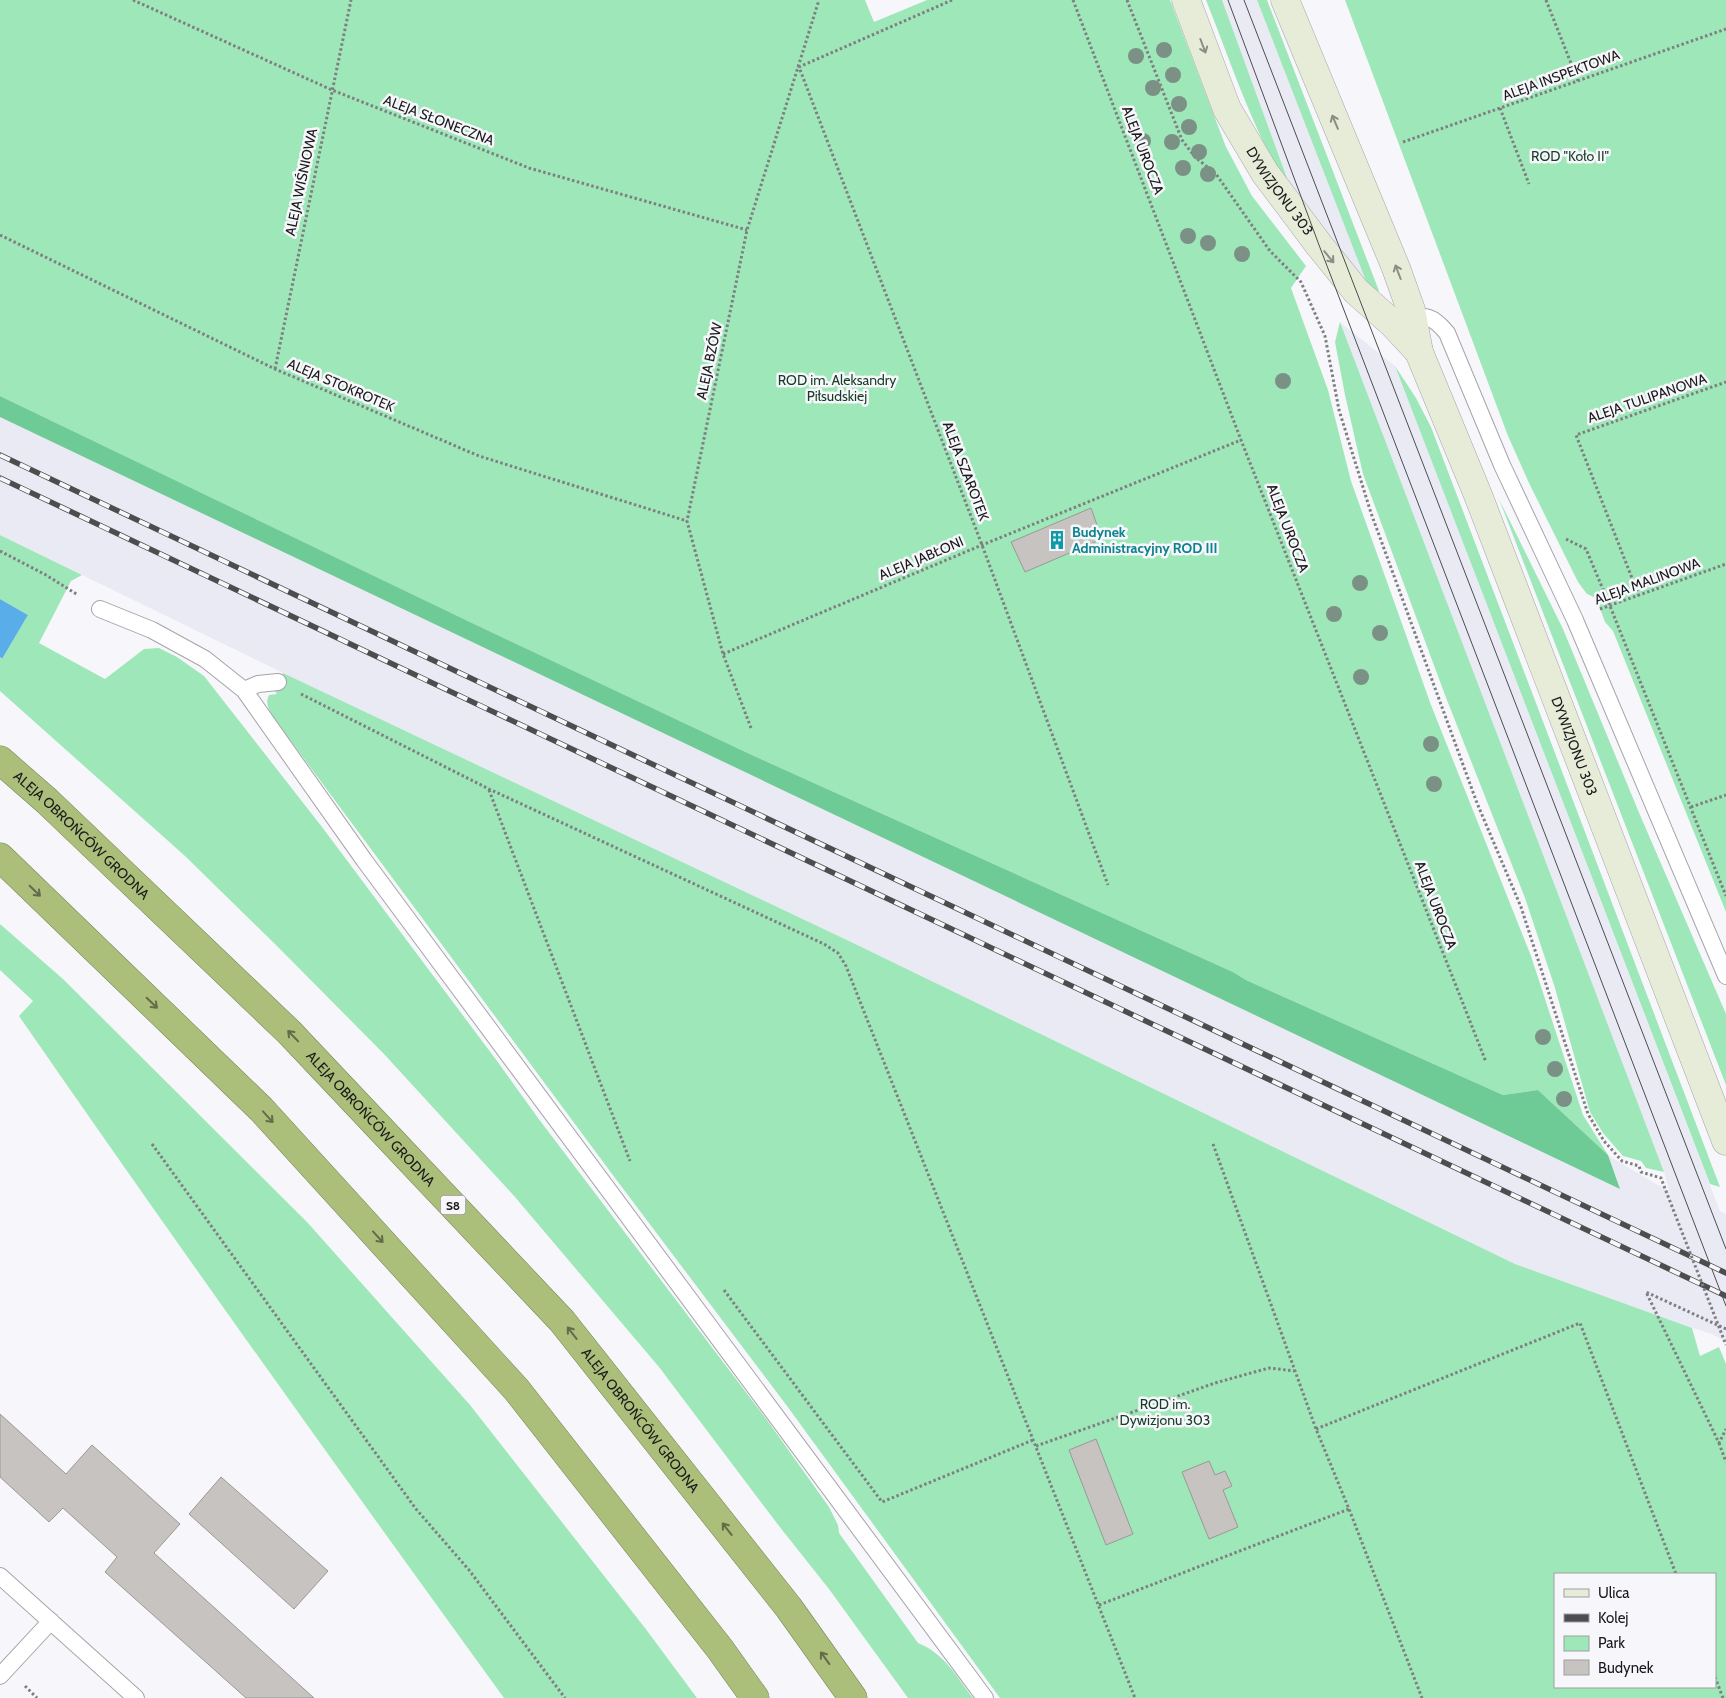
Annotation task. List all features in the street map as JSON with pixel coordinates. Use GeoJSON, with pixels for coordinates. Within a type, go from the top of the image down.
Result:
{"type":"FeatureCollection","features":[{"type":"Feature","properties":{"kind":"highway","name":"ALEJA OBROŃCÓW GRODNA"},"geometry":{"type":"LineString","coordinates":[[0,760],[47,801],[289,1032],[562,1321],[789,1608],[854,1698]]}},
{"type":"Feature","properties":{"kind":"highway"},"geometry":{"type":"LineString","coordinates":[[0,857],[261,1109],[516,1389],[720,1648],[755,1698]]}},
{"type":"Feature","properties":{"kind":"street","name":"DYWIZJONU 303"},"geometry":{"type":"LineString","coordinates":[[1186,0],[1227,109],[1256,159],[1319,245],[1350,283],[1402,321]]}},
{"type":"Feature","properties":{"kind":"street","name":"DYWIZJONU 303"},"geometry":{"type":"LineString","coordinates":[[1285,0],[1396,268],[1402,321],[1419,352],[1482,504],[1726,1141]]}},
{"type":"Feature","properties":{"kind":"lane"},"geometry":{"type":"LineString","coordinates":[[1402,321],[1428,316],[1439,323],[1447,332],[1502,465],[1575,620],[1726,976]]}},
{"type":"Feature","properties":{"kind":"lane"},"geometry":{"type":"LineString","coordinates":[[100,609],[152,630],[205,658],[244,690],[370,868],[985,1698]]}},
{"type":"Feature","properties":{"kind":"lane"},"geometry":{"type":"LineString","coordinates":[[244,690],[258,684],[278,682]]}},
{"type":"Feature","properties":{"kind":"lane"},"geometry":{"type":"LineString","coordinates":[[0,1576],[136,1698]]}},
{"type":"Feature","properties":{"kind":"lane"},"geometry":{"type":"LineString","coordinates":[[0,1676],[50,1621]]}},
{"type":"Feature","properties":{"kind":"path","name":"ALEJA SŁONECZNA"},"geometry":{"type":"LineString","coordinates":[[133,0],[332,90],[529,168],[748,230]]}},
{"type":"Feature","properties":{"kind":"path","name":"ALEJA WIŚNIOWA"},"geometry":{"type":"LineString","coordinates":[[275,369],[351,0]]}},
{"type":"Feature","properties":{"kind":"path","name":"ALEJA BZÓW"},"geometry":{"type":"LineString","coordinates":[[751,728],[723,654],[687,521],[748,230],[819,0]]}},
{"type":"Feature","properties":{"kind":"path"},"geometry":{"type":"LineString","coordinates":[[799,67],[952,0]]}},
{"type":"Feature","properties":{"kind":"path","name":"ALEJA UROCZA"},"geometry":{"type":"LineString","coordinates":[[1073,0],[1241,440],[1486,1062]]}},
{"type":"Feature","properties":{"kind":"path"},"geometry":{"type":"LineString","coordinates":[[1127,0],[1182,140],[1195,157],[1216,174],[1270,251],[1301,282],[1325,336],[1339,410],[1371,513],[1477,803],[1521,907],[1588,1114],[1604,1141],[1622,1161],[1638,1166],[1641,1172],[1661,1178],[1726,1345]]}},
{"type":"Feature","properties":{"kind":"path"},"geometry":{"type":"LineString","coordinates":[[1546,0],[1578,81]]}},
{"type":"Feature","properties":{"kind":"path","name":"ALEJA INSPEKTOWA"},"geometry":{"type":"LineString","coordinates":[[1403,142],[1726,29]]}},
{"type":"Feature","properties":{"kind":"path","name":"ALEJA SZAROTEK"},"geometry":{"type":"LineString","coordinates":[[799,67],[982,544],[1108,885]]}},
{"type":"Feature","properties":{"kind":"path"},"geometry":{"type":"LineString","coordinates":[[1500,108],[1529,184]]}},
{"type":"Feature","properties":{"kind":"path","name":"ALEJA STOKROTEK"},"geometry":{"type":"LineString","coordinates":[[0,235],[275,369],[479,456],[687,521]]}},
{"type":"Feature","properties":{"kind":"path","name":"ALEJA TULIPANOWA"},"geometry":{"type":"LineString","coordinates":[[1639,596],[1576,435],[1726,382]]}},
{"type":"Feature","properties":{"kind":"path","name":"ALEJA JABŁONI"},"geometry":{"type":"LineString","coordinates":[[723,654],[982,544],[1241,440]]}},
{"type":"Feature","properties":{"kind":"path"},"geometry":{"type":"LineString","coordinates":[[0,552],[46,575],[100,609]]}},
{"type":"Feature","properties":{"kind":"path","name":"ALEJA MALINOWA"},"geometry":{"type":"LineString","coordinates":[[1575,620],[1726,564]]}},
{"type":"Feature","properties":{"kind":"path"},"geometry":{"type":"LineString","coordinates":[[1610,606],[1726,896]]}},
{"type":"Feature","properties":{"kind":"path"},"geometry":{"type":"LineString","coordinates":[[278,682],[489,789],[824,944],[838,954],[846,966],[1135,1698]]}},
{"type":"Feature","properties":{"kind":"path"},"geometry":{"type":"LineString","coordinates":[[489,789],[630,1161]]}},
{"type":"Feature","properties":{"kind":"path"},"geometry":{"type":"LineString","coordinates":[[1691,807],[1726,795]]}},
{"type":"Feature","properties":{"kind":"path"},"geometry":{"type":"LineString","coordinates":[[152,1144],[416,1509],[469,1570],[565,1698]]}},
{"type":"Feature","properties":{"kind":"path"},"geometry":{"type":"LineString","coordinates":[[1213,1144],[1316,1430],[1350,1509],[1422,1698]]}},
{"type":"Feature","properties":{"kind":"path"},"geometry":{"type":"LineString","coordinates":[[724,1290],[882,1502],[1033,1440]]}},
{"type":"Feature","properties":{"kind":"path"},"geometry":{"type":"LineString","coordinates":[[1726,1329],[1646,1292],[1719,1443],[1726,1462]]}},
{"type":"Feature","properties":{"kind":"path"},"geometry":{"type":"LineString","coordinates":[[1316,1430],[1580,1323],[1676,1573]]}},
{"type":"Feature","properties":{"kind":"path"},"geometry":{"type":"LineString","coordinates":[[1036,1446],[1215,1383],[1269,1368],[1296,1371]]}},
{"type":"Feature","properties":{"kind":"path"},"geometry":{"type":"LineString","coordinates":[[1719,1443],[1726,1428]]}},
{"type":"Feature","properties":{"kind":"path"},"geometry":{"type":"LineString","coordinates":[[1099,1605],[1350,1509]]}},
{"type":"Feature","properties":{"kind":"path"},"geometry":{"type":"LineString","coordinates":[[1716,1679],[1723,1698]]}},
{"type":"Feature","properties":{"kind":"shaded area"},"geometry":{"type":"Polygon","coordinates":[[[1222,0],[1257,0],[1371,294],[1295,200],[1222,0]]]}},
{"type":"Feature","properties":{"kind":"shaded area"},"geometry":{"type":"Polygon","coordinates":[[[1340,322],[1395,366],[1720,1211],[1726,1214],[1726,1342],[1712,1334],[1676,1323],[1515,1264],[849,941],[283,673],[0,535],[0,396],[754,756],[1233,972],[1246,980],[1503,1095],[1538,1090],[1608,1155],[1669,1190],[1664,1172],[1340,322]]]}},
{"type":"Feature","properties":{"kind":"green space","name":"ROD im. Aleksandry Piłsudskiej"},"geometry":{"type":"Polygon","coordinates":[[[0,0],[865,0],[874,22],[927,0],[1170,0],[1226,147],[1252,196],[1306,266],[1291,288],[1328,390],[1351,481],[1431,705],[1531,956],[1583,1115],[1608,1155],[1538,1090],[1503,1095],[1246,980],[1233,972],[754,756],[0,396],[0,0]]]}},
{"type":"Feature","properties":{"kind":"green space"},"geometry":{"type":"Polygon","coordinates":[[[1206,0],[1222,0],[1295,200],[1256,127],[1206,0]]]}},
{"type":"Feature","properties":{"kind":"green space"},"geometry":{"type":"Polygon","coordinates":[[[1257,0],[1267,0],[1379,291],[1371,294],[1257,0]]]}},
{"type":"Feature","properties":{"kind":"green space","name":"ROD \"Koło II\""},"geometry":{"type":"Polygon","coordinates":[[[1345,0],[1726,0],[1726,912],[1613,631],[1605,622],[1596,598],[1587,594],[1578,582],[1508,436],[1345,0]]]}},
{"type":"Feature","properties":{"kind":"green space"},"geometry":{"type":"Polygon","coordinates":[[[1340,322],[1664,1172],[1646,1168],[1641,1161],[1623,1156],[1603,1133],[1590,1112],[1555,988],[1525,898],[1445,695],[1363,474],[1335,342],[1340,322]]]}},
{"type":"Feature","properties":{"kind":"green space"},"geometry":{"type":"Polygon","coordinates":[[[1395,366],[1416,398],[1431,427],[1720,1187],[1710,1184],[1395,366]]]}},
{"type":"Feature","properties":{"kind":"green space"},"geometry":{"type":"Polygon","coordinates":[[[0,396],[754,756],[1233,972],[1246,980],[1503,1095],[1538,1090],[1608,1155],[1620,1189],[0,417],[0,396]]]}},
{"type":"Feature","properties":{"kind":"green space"},"geometry":{"type":"Polygon","coordinates":[[[1499,499],[1563,629],[1640,815],[1726,1014],[1726,1085],[1499,499]]]}},
{"type":"Feature","properties":{"kind":"green space"},"geometry":{"type":"Polygon","coordinates":[[[0,535],[82,575],[71,581],[39,643],[105,679],[144,649],[159,648],[177,657],[204,676],[322,827],[538,1118],[767,1420],[829,1507],[838,1525],[839,1533],[918,1643],[943,1659],[973,1698],[908,1698],[829,1589],[659,1367],[515,1197],[384,1054],[278,947],[185,856],[0,691],[0,657],[2,659],[28,615],[0,599],[0,535]]]}},
{"type":"Feature","properties":{"kind":"green space","name":"ROD im. Dywizjonu 303"},"geometry":{"type":"Polygon","coordinates":[[[283,673],[849,941],[1515,1264],[1692,1328],[1700,1356],[1719,1347],[1726,1364],[1726,1698],[1000,1698],[787,1406],[615,1178],[276,721],[267,702],[269,695],[277,694],[274,690],[283,673]]]}},
{"type":"Feature","properties":{"kind":"green space"},"geometry":{"type":"Polygon","coordinates":[[[0,924],[63,979],[307,1222],[470,1405],[645,1628],[697,1698],[504,1698],[139,1188],[19,1016],[33,1001],[0,970],[0,924]]]}},
{"type":"Feature","properties":{"kind":"water"},"geometry":{"type":"Polygon","coordinates":[[[0,599],[28,615],[2,659],[0,657],[0,599]]]}},
{"type":"Feature","properties":{"kind":"building","name":"Budynek Administracyjny ROD III"},"geometry":{"type":"Polygon","coordinates":[[[1091,508],[1102,539],[1025,572],[1011,542],[1091,508]]]}},
{"type":"Feature","properties":{"kind":"building"},"geometry":{"type":"Polygon","coordinates":[[[0,1414],[66,1474],[92,1445],[180,1524],[154,1553],[314,1698],[246,1698],[105,1572],[117,1557],[63,1508],[49,1522],[0,1477],[0,1414]]]}},
{"type":"Feature","properties":{"kind":"building"},"geometry":{"type":"Polygon","coordinates":[[[1096,1439],[1133,1534],[1106,1545],[1069,1450],[1096,1439]]]}},
{"type":"Feature","properties":{"kind":"building"},"geometry":{"type":"Polygon","coordinates":[[[1209,1461],[1215,1475],[1225,1471],[1232,1486],[1223,1490],[1238,1527],[1209,1539],[1182,1472],[1209,1461]]]}},
{"type":"Feature","properties":{"kind":"building"},"geometry":{"type":"Polygon","coordinates":[[[221,1477],[328,1571],[294,1609],[189,1514],[221,1477]]]}},
{"type":"Feature","properties":{"kind":"tram line"},"geometry":{"type":"LineString","coordinates":[[1228,0],[1319,245],[1726,1306]]}},
{"type":"Feature","properties":{"kind":"tram line"},"geometry":{"type":"LineString","coordinates":[[1244,0],[1726,1249]]}},
{"type":"Feature","properties":{"kind":"railway"},"geometry":{"type":"LineString","coordinates":[[0,455],[1726,1273]]}},
{"type":"Feature","properties":{"kind":"railway"},"geometry":{"type":"LineString","coordinates":[[0,478],[1726,1296]]}},
{"type":"Feature","properties":{"kind":"place","name":"Budynek Administracyjny ROD III"},"geometry":{"type":"Point","coordinates":[1057,540]}}]}
